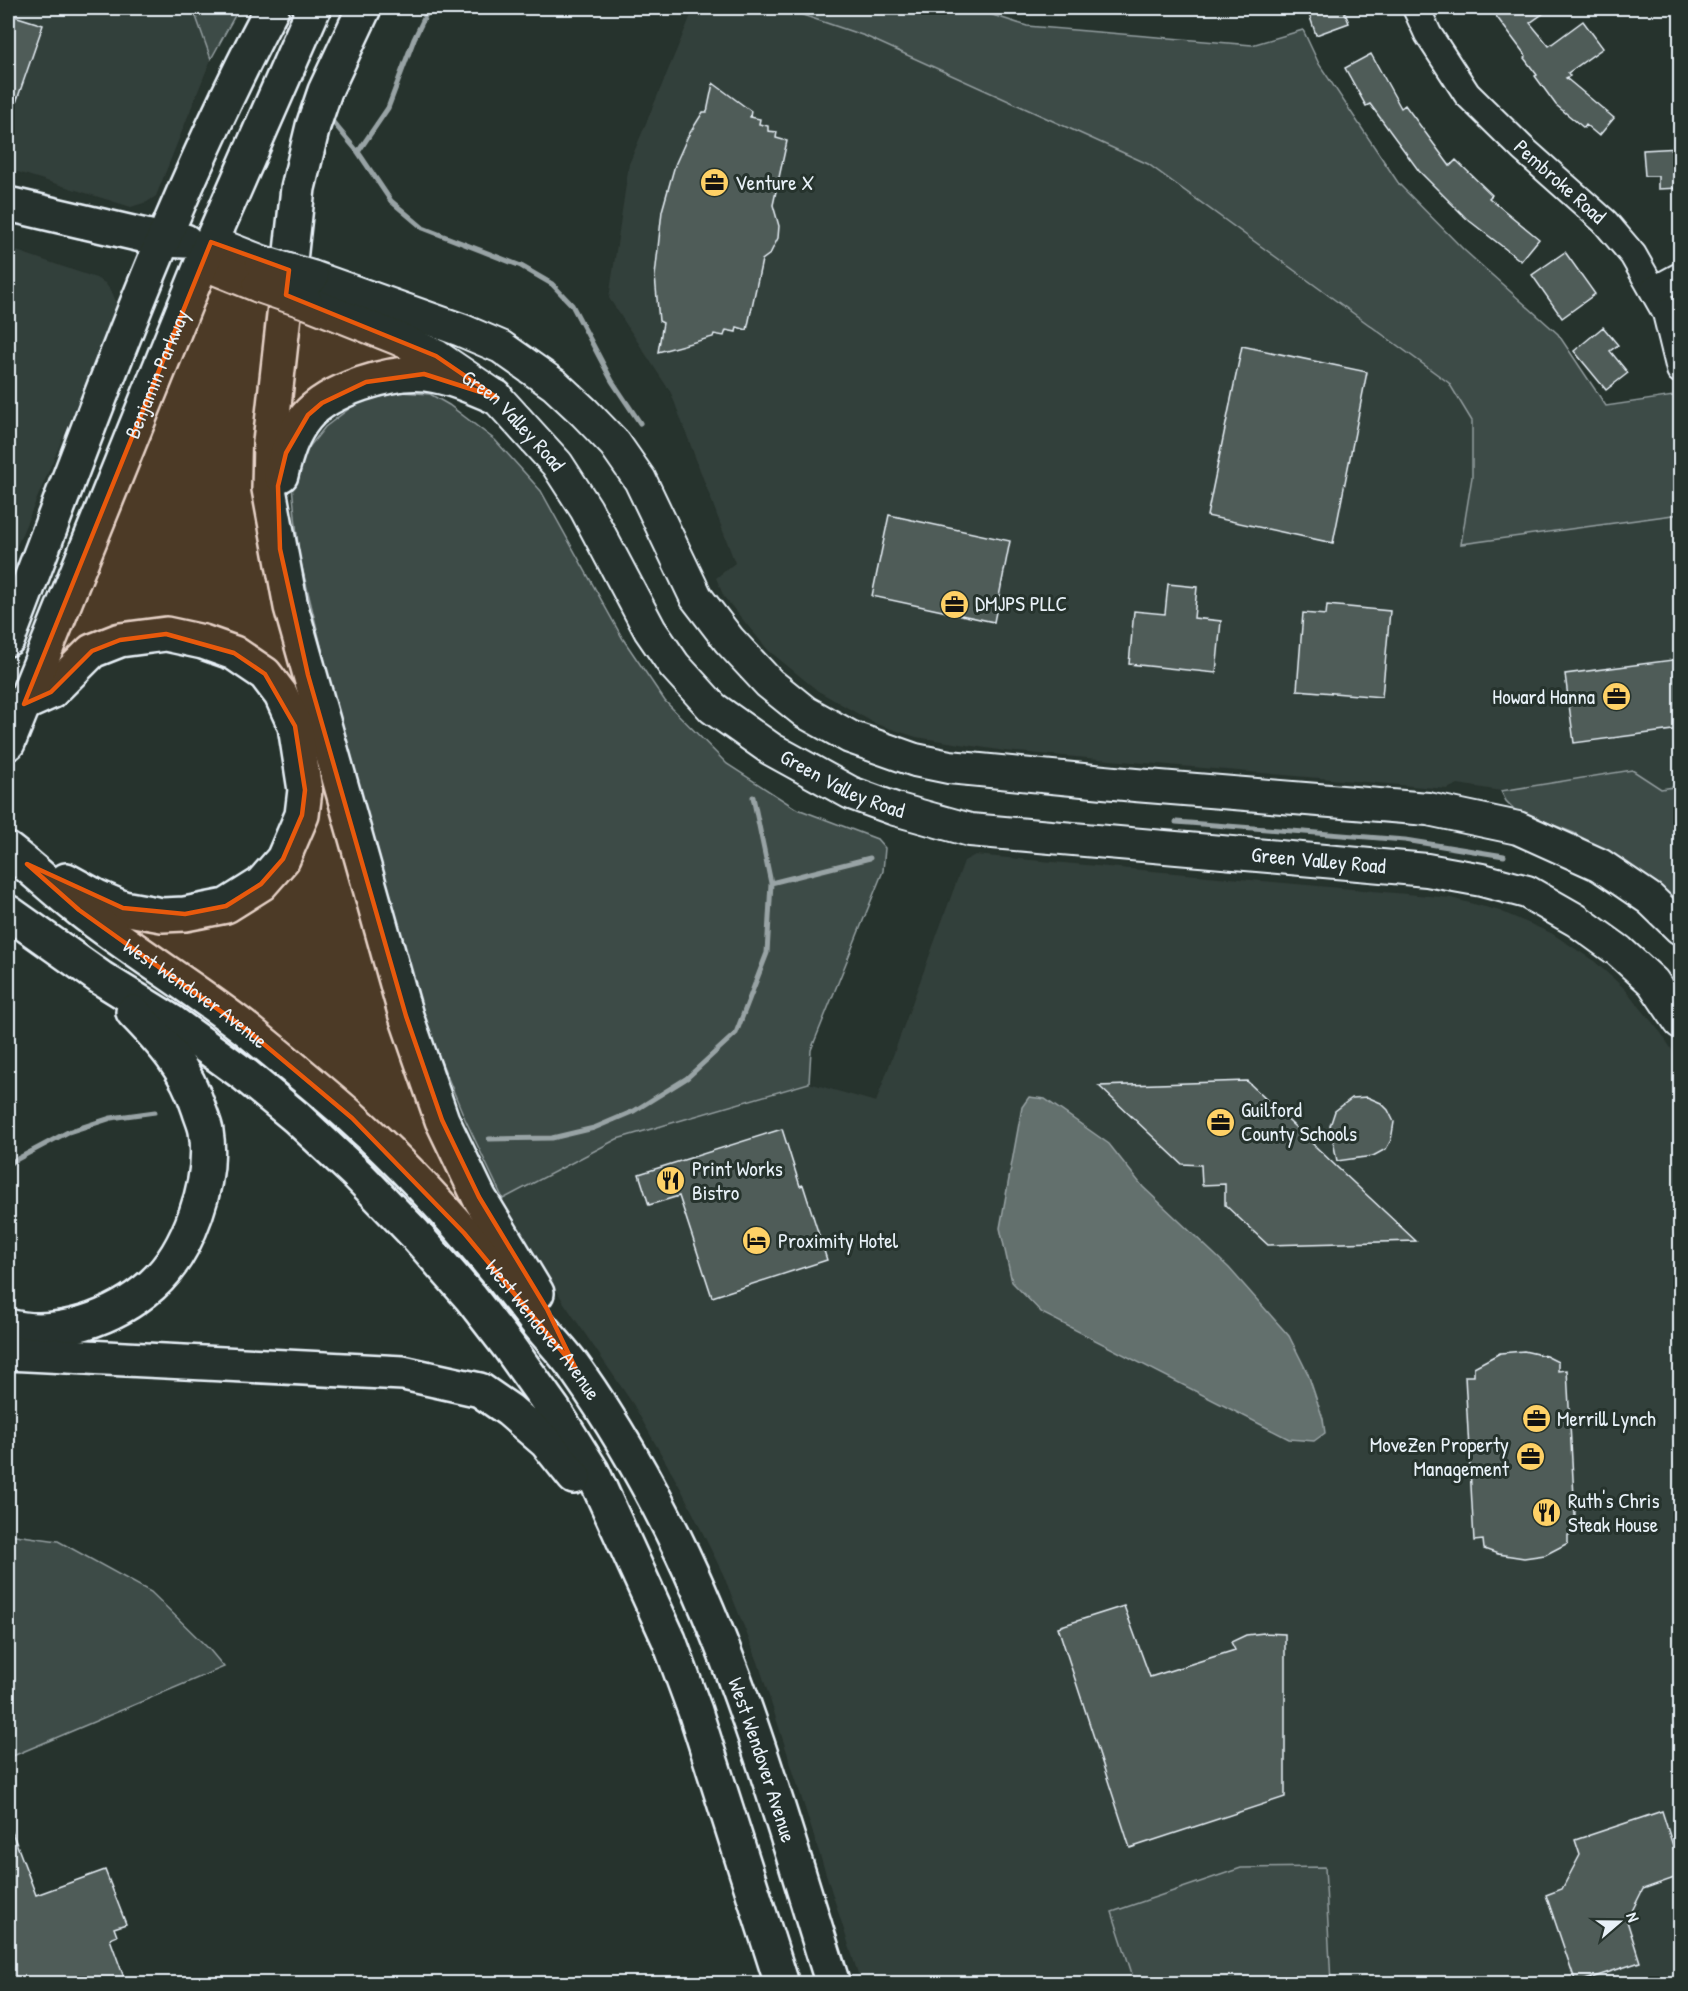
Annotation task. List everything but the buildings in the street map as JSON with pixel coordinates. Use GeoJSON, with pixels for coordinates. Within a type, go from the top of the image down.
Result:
{"type":"FeatureCollection","features":[{"type":"Feature","properties":{"kind":"highway","name":"Benjamin Parkway"},"geometry":{"type":"LineString","coordinates":[[8,639],[163,240],[228,92],[272,8]]}},
{"type":"Feature","properties":{"kind":"highway","name":"Benjamin Parkway"},"geometry":{"type":"LineString","coordinates":[[8,743],[206,252],[314,8]]}},
{"type":"Feature","properties":{"kind":"highway"},"geometry":{"type":"LineString","coordinates":[[364,8],[325,91],[313,126],[298,188],[270,442],[269,489],[291,607],[308,675],[406,1016],[442,1120],[479,1197],[547,1309],[574,1367]]}},
{"type":"Feature","properties":{"kind":"highway","name":"Green Valley Road"},"geometry":{"type":"LineString","coordinates":[[8,204],[206,252]]}},
{"type":"Feature","properties":{"kind":"highway"},"geometry":{"type":"LineString","coordinates":[[280,549],[278,486],[286,453],[295,432],[308,414],[322,403],[366,382],[386,377],[424,374],[457,381],[496,397]]}},
{"type":"Feature","properties":{"kind":"highway"},"geometry":{"type":"LineString","coordinates":[[17,857],[49,870],[97,897],[123,908],[162,915],[185,914],[226,906],[261,884],[283,859],[302,815],[305,790],[296,726],[281,695],[265,674],[234,653],[203,642],[166,634],[120,640],[92,651],[51,692],[24,704]]}},
{"type":"Feature","properties":{"kind":"highway","name":"West Wendover Avenue"},"geometry":{"type":"LineString","coordinates":[[17,857],[79,910],[247,1030],[352,1118],[413,1177],[465,1233],[574,1367],[645,1480],[708,1610],[732,1670],[833,1983]]}},
{"type":"Feature","properties":{"kind":"highway","name":"West Wendover Avenue"},"geometry":{"type":"LineString","coordinates":[[8,912],[101,978],[172,1022],[245,1075],[296,1118],[357,1174],[415,1234],[471,1298],[509,1347],[554,1410],[592,1471],[669,1640],[695,1711],[782,1983]]}},
{"type":"Feature","properties":{"kind":"highway"},"geometry":{"type":"LineString","coordinates":[[8,1326],[24,1330],[49,1330],[76,1324],[126,1304],[153,1285],[176,1256],[194,1222],[206,1182],[206,1131],[191,1085],[161,1041],[101,978]]}},
{"type":"Feature","properties":{"kind":"highway"},"geometry":{"type":"LineString","coordinates":[[8,1353],[403,1372],[480,1390],[509,1410],[546,1442],[575,1478],[594,1511],[634,1562]]}},
{"type":"Feature","properties":{"kind":"main road","name":"Green Valley Road"},"geometry":{"type":"LineString","coordinates":[[206,252],[260,274],[309,290],[460,330],[501,347],[555,385],[615,444],[640,480],[696,597],[729,640],[769,682],[805,712],[850,737],[915,760],[949,767],[1428,809],[1518,828],[1600,865],[1650,899],[1680,928]]}},
{"type":"Feature","properties":{"kind":"main road","name":"Green Valley Road"},"geometry":{"type":"LineString","coordinates":[[309,290],[399,339],[436,356],[496,397],[558,464],[586,509],[650,630],[674,665],[705,700],[771,749],[851,793],[970,830],[1427,870],[1482,880],[1527,892],[1576,920],[1619,951],[1653,982],[1680,1022]]}},
{"type":"Feature","properties":{"kind":"street","name":"Pembroke Road"},"geometry":{"type":"LineString","coordinates":[[1416,8],[1428,34],[1467,94],[1523,149],[1605,222],[1633,255],[1666,313],[1680,370]]}},
{"type":"Feature","properties":{"kind":"street"},"geometry":{"type":"LineString","coordinates":[[1654,290],[1680,276]]}},
{"type":"Feature","properties":{"kind":"highlighted area"},"geometry":{"type":"Polygon","coordinates":[[[211,242],[289,270],[286,295],[436,356],[496,397],[424,374],[366,382],[322,403],[308,415],[286,453],[278,486],[280,549],[308,675],[406,1016],[442,1120],[479,1197],[547,1309],[575,1367],[464,1233],[352,1118],[247,1030],[79,910],[27,864],[123,908],[185,914],[226,906],[261,884],[283,859],[302,815],[305,790],[295,726],[265,674],[234,653],[166,634],[120,640],[92,651],[51,692],[24,704],[211,242]]]}},
{"type":"Feature","properties":{"kind":"shaded area"},"geometry":{"type":"Polygon","coordinates":[[[8,8],[193,8],[211,59],[156,196],[147,202],[131,207],[8,169],[8,8]]]}},
{"type":"Feature","properties":{"kind":"shaded area"},"geometry":{"type":"Polygon","coordinates":[[[193,8],[239,8],[211,59],[193,8]]]}},
{"type":"Feature","properties":{"kind":"shaded area"},"geometry":{"type":"Polygon","coordinates":[[[694,8],[782,8],[865,36],[1148,164],[1449,383],[1472,421],[1472,477],[1462,543],[1680,514],[1680,786],[1661,789],[1632,770],[1501,791],[1458,784],[1447,789],[1005,751],[916,737],[876,724],[818,691],[768,650],[724,597],[716,578],[735,563],[671,393],[609,298],[629,164],[694,8]]]}},
{"type":"Feature","properties":{"kind":"shaded area"},"geometry":{"type":"Polygon","coordinates":[[[782,8],[971,8],[1027,26],[1252,45],[1303,30],[1319,64],[1399,184],[1464,250],[1558,334],[1606,406],[1680,395],[1680,514],[1461,544],[1472,477],[1472,421],[1449,383],[1148,164],[865,36],[782,8]]]}},
{"type":"Feature","properties":{"kind":"shaded area"},"geometry":{"type":"Polygon","coordinates":[[[8,248],[96,278],[105,283],[113,294],[118,308],[8,567],[8,248]]]}},
{"type":"Feature","properties":{"kind":"shaded area"},"geometry":{"type":"Polygon","coordinates":[[[401,392],[430,394],[449,405],[495,440],[541,491],[623,639],[665,701],[727,764],[795,808],[877,839],[885,848],[883,871],[811,1050],[809,1083],[617,1139],[503,1199],[465,1119],[418,1006],[356,790],[299,555],[292,486],[302,456],[325,427],[358,402],[401,392]]]}},
{"type":"Feature","properties":{"kind":"shaded area"},"geometry":{"type":"Polygon","coordinates":[[[1632,770],[1661,789],[1680,786],[1680,911],[1660,889],[1626,863],[1574,833],[1515,810],[1506,801],[1501,791],[1632,770]]]}},
{"type":"Feature","properties":{"kind":"shaded area"},"geometry":{"type":"Polygon","coordinates":[[[975,855],[1451,898],[1500,911],[1551,933],[1594,961],[1625,989],[1661,1033],[1680,1062],[1680,1983],[1331,1983],[1325,1867],[1112,1911],[1135,1983],[861,1983],[758,1662],[723,1574],[682,1491],[633,1404],[564,1303],[503,1199],[617,1139],[809,1083],[876,1102],[964,861],[975,855]]]}},
{"type":"Feature","properties":{"kind":"shaded area"},"geometry":{"type":"Polygon","coordinates":[[[1029,1097],[1045,1099],[1109,1144],[1143,1187],[1229,1268],[1289,1336],[1308,1374],[1323,1419],[1325,1433],[1314,1441],[1289,1439],[1042,1313],[1012,1282],[1000,1228],[1022,1107],[1029,1097]]]}},
{"type":"Feature","properties":{"kind":"shaded area"},"geometry":{"type":"Polygon","coordinates":[[[8,1534],[58,1541],[151,1592],[209,1649],[224,1667],[8,1758],[8,1534]]]}},
{"type":"Feature","properties":{"kind":"shaded area"},"geometry":{"type":"Polygon","coordinates":[[[1325,1867],[1331,1983],[1135,1983],[1112,1912],[1241,1868],[1325,1867]]]}},
{"type":"Feature","properties":{"kind":"waterway"},"geometry":{"type":"LineString","coordinates":[[358,152],[388,108],[414,39],[429,8]]}},
{"type":"Feature","properties":{"kind":"waterway"},"geometry":{"type":"LineString","coordinates":[[332,121],[358,152],[391,201],[423,228],[521,266],[552,284],[572,305],[612,381],[640,423]]}},
{"type":"Feature","properties":{"kind":"waterway"},"geometry":{"type":"LineString","coordinates":[[489,1139],[552,1138],[594,1128],[634,1111],[687,1078],[736,1033],[767,953],[771,883],[753,797]]}},
{"type":"Feature","properties":{"kind":"waterway"},"geometry":{"type":"LineString","coordinates":[[1176,822],[1405,840],[1504,856]]}},
{"type":"Feature","properties":{"kind":"waterway"},"geometry":{"type":"LineString","coordinates":[[771,883],[870,858]]}},
{"type":"Feature","properties":{"kind":"waterway"},"geometry":{"type":"LineString","coordinates":[[8,1164],[68,1132],[111,1118],[155,1112]]}},
{"type":"Feature","properties":{"kind":"place","name":"Venture X"},"geometry":{"type":"Point","coordinates":[714,183]}},
{"type":"Feature","properties":{"kind":"place","name":"DMJPS PLLC"},"geometry":{"type":"Point","coordinates":[954,604]}},
{"type":"Feature","properties":{"kind":"place","name":"Howard Hanna"},"geometry":{"type":"Point","coordinates":[1616,697]}},
{"type":"Feature","properties":{"kind":"place","name":"Guilford County Schools"},"geometry":{"type":"Point","coordinates":[1220,1122]}},
{"type":"Feature","properties":{"kind":"place","name":"Print Works Bistro"},"geometry":{"type":"Point","coordinates":[671,1181]}},
{"type":"Feature","properties":{"kind":"place","name":"Proximity Hotel"},"geometry":{"type":"Point","coordinates":[757,1241]}},
{"type":"Feature","properties":{"kind":"place","name":"Merrill Lynch"},"geometry":{"type":"Point","coordinates":[1536,1419]}},
{"type":"Feature","properties":{"kind":"place","name":"MoveZen Property Management"},"geometry":{"type":"Point","coordinates":[1530,1457]}},
{"type":"Feature","properties":{"kind":"place","name":"Ruth's Chris Steak House"},"geometry":{"type":"Point","coordinates":[1547,1513]}}]}
